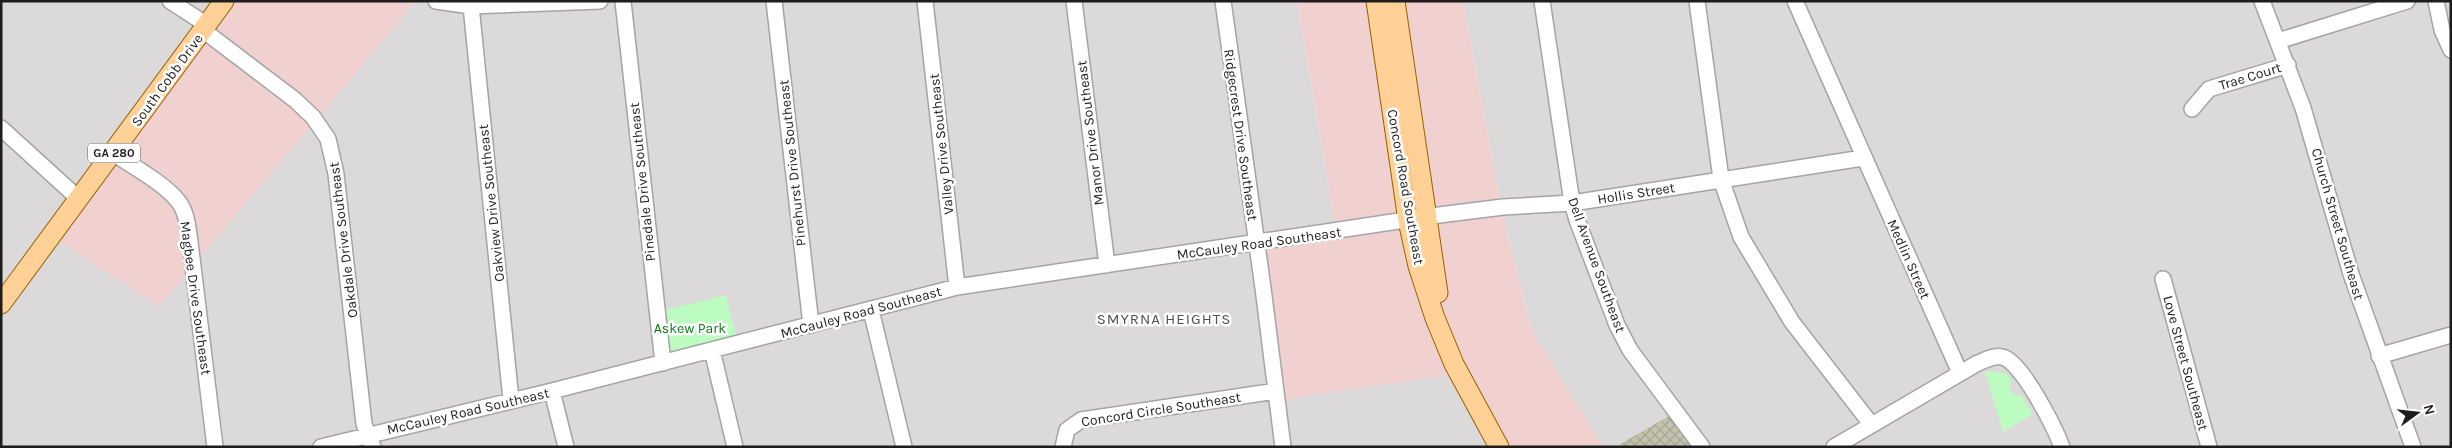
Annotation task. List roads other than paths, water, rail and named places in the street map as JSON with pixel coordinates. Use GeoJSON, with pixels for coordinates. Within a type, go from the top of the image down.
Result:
{"type":"FeatureCollection","features":[{"type":"Feature","properties":{"kind":"main road","name":"South Cobb Drive"},"geometry":{"type":"LineString","coordinates":[[1,304],[114,153],[224,1]]}},
{"type":"Feature","properties":{"kind":"main road","name":"Concord Road Southeast"},"geometry":{"type":"LineString","coordinates":[[1376,1],[1417,219],[1444,312],[1472,378],[1512,447]]}},
{"type":"Feature","properties":{"kind":"main road","name":"Concord Road Southeast"},"geometry":{"type":"LineString","coordinates":[[1395,1],[1425,288],[1445,344],[1468,392],[1499,447]]}},
{"type":"Feature","properties":{"kind":"street","name":"Oakdale Drive Southeast"},"geometry":{"type":"LineString","coordinates":[[170,1],[305,109],[321,126],[328,139],[335,167],[364,424],[370,441]]}},
{"type":"Feature","properties":{"kind":"street"},"geometry":{"type":"LineString","coordinates":[[436,1],[471,6],[600,1]]}},
{"type":"Feature","properties":{"kind":"street","name":"Pinedale Drive Southeast"},"geometry":{"type":"LineString","coordinates":[[623,1],[663,363]]}},
{"type":"Feature","properties":{"kind":"street","name":"Pinehurst Drive Southeast"},"geometry":{"type":"LineString","coordinates":[[774,1],[811,326]]}},
{"type":"Feature","properties":{"kind":"street","name":"Valley Drive Southeast"},"geometry":{"type":"LineString","coordinates":[[925,1],[957,287]]}},
{"type":"Feature","properties":{"kind":"street","name":"Manor Drive Southeast"},"geometry":{"type":"LineString","coordinates":[[1074,1],[1107,264]]}},
{"type":"Feature","properties":{"kind":"street","name":"Ridgecrest Drive Southeast"},"geometry":{"type":"LineString","coordinates":[[1223,1],[1283,447]]}},
{"type":"Feature","properties":{"kind":"street","name":"Dell Avenue Southeast"},"geometry":{"type":"LineString","coordinates":[[1542,1],[1572,203],[1617,325],[1630,350],[1702,447]]}},
{"type":"Feature","properties":{"kind":"street"},"geometry":{"type":"LineString","coordinates":[[1697,1],[1722,179],[1741,237],[1792,322],[1871,424]]}},
{"type":"Feature","properties":{"kind":"street","name":"Medlin Street"},"geometry":{"type":"LineString","coordinates":[[1795,1],[1960,373]]}},
{"type":"Feature","properties":{"kind":"street","name":"Church Street Southeast"},"geometry":{"type":"LineString","coordinates":[[2262,1],[2288,65],[2306,117],[2351,274],[2413,447]]}},
{"type":"Feature","properties":{"kind":"street"},"geometry":{"type":"LineString","coordinates":[[2278,41],[2407,1]]}},
{"type":"Feature","properties":{"kind":"street"},"geometry":{"type":"LineString","coordinates":[[2436,1],[2442,30],[2451,50]]}},
{"type":"Feature","properties":{"kind":"street","name":"Oakview Drive Southeast"},"geometry":{"type":"LineString","coordinates":[[471,6],[511,400]]}},
{"type":"Feature","properties":{"kind":"street","name":"Trae Court"},"geometry":{"type":"LineString","coordinates":[[2192,109],[2209,89],[2288,65]]}},
{"type":"Feature","properties":{"kind":"street"},"geometry":{"type":"LineString","coordinates":[[1,128],[79,199]]}},
{"type":"Feature","properties":{"kind":"street","name":"Magbee Drive Southeast"},"geometry":{"type":"LineString","coordinates":[[114,153],[170,192],[178,201],[185,215],[215,447]]}},
{"type":"Feature","properties":{"kind":"street","name":"Hollis Street"},"geometry":{"type":"LineString","coordinates":[[1417,219],[1503,207],[1572,203],[1863,158]]}},
{"type":"Feature","properties":{"kind":"street","name":"McCauley Road Southeast"},"geometry":{"type":"LineString","coordinates":[[321,447],[370,441],[511,400],[811,326],[957,287],[1417,219]]}},
{"type":"Feature","properties":{"kind":"street","name":"Love Street Southeast"},"geometry":{"type":"LineString","coordinates":[[2163,279],[2209,447]]}},
{"type":"Feature","properties":{"kind":"street"},"geometry":{"type":"LineString","coordinates":[[872,310],[904,447]]}},
{"type":"Feature","properties":{"kind":"street"},"geometry":{"type":"LineString","coordinates":[[2379,356],[2451,336]]}},
{"type":"Feature","properties":{"kind":"street"},"geometry":{"type":"LineString","coordinates":[[712,350],[735,447]]}},
{"type":"Feature","properties":{"kind":"street"},"geometry":{"type":"LineString","coordinates":[[1839,446],[1871,424],[1960,373],[1994,357],[2008,359],[2023,376],[2047,413],[2062,447]]}},
{"type":"Feature","properties":{"kind":"street"},"geometry":{"type":"LineString","coordinates":[[552,391],[566,447]]}},
{"type":"Feature","properties":{"kind":"street","name":"Concord Circle Southeast"},"geometry":{"type":"LineString","coordinates":[[1063,447],[1066,430],[1072,424],[1088,419],[1276,391]]}},
{"type":"Feature","properties":{"kind":"district","name":"SMYRNA HEIGHTS"},"geometry":{"type":"Point","coordinates":[1164,319]}},
{"type":"Feature","properties":{"kind":"park label","name":"Askew Park"},"geometry":{"type":"Point","coordinates":[690,328]}}]}
